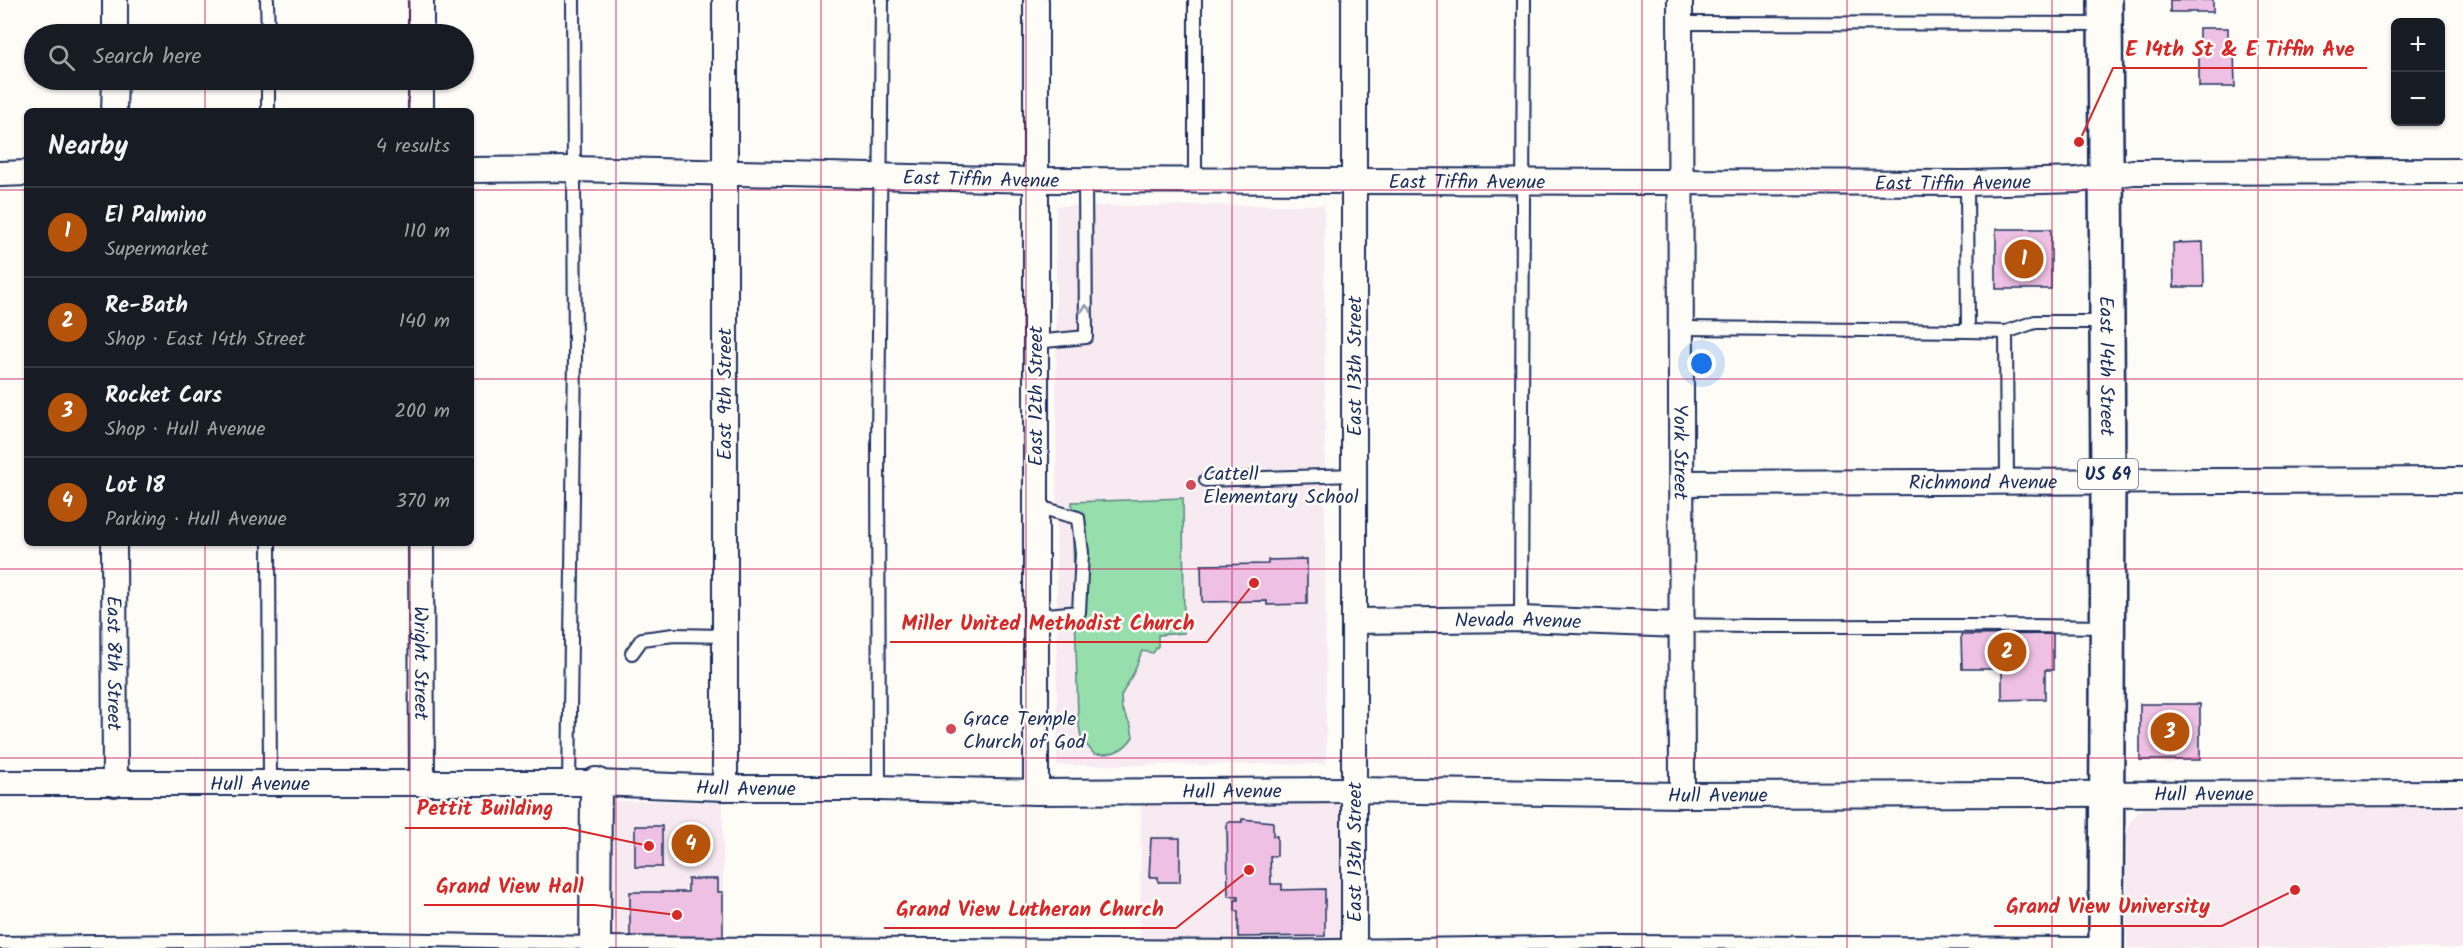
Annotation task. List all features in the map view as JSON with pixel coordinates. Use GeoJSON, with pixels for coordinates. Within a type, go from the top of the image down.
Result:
{"type":"FeatureCollection","features":[{"type":"Feature","properties":{"kind":"main road","name":"East 14th Street"},"geometry":{"type":"LineString","coordinates":[[2105,12],[2108,482],[2106,946]]}},
{"type":"Feature","properties":{"kind":"street"},"geometry":{"type":"LineString","coordinates":[[115,0],[115,24]]}},
{"type":"Feature","properties":{"kind":"street"},"geometry":{"type":"LineString","coordinates":[[421,0],[421,24]]}},
{"type":"Feature","properties":{"kind":"street","name":"East 9th Street"},"geometry":{"type":"LineString","coordinates":[[725,0],[725,788]]}},
{"type":"Feature","properties":{"kind":"street","name":"East 12th Street"},"geometry":{"type":"LineString","coordinates":[[1036,0],[1034,180],[1036,792]]}},
{"type":"Feature","properties":{"kind":"street","name":"East 13th Street"},"geometry":{"type":"LineString","coordinates":[[1354,0],[1354,947]]}},
{"type":"Feature","properties":{"kind":"street","name":"York Street"},"geometry":{"type":"LineString","coordinates":[[1680,12],[1682,795]]}},
{"type":"Feature","properties":{"kind":"street"},"geometry":{"type":"LineString","coordinates":[[114,108],[115,90]]}},
{"type":"Feature","properties":{"kind":"street"},"geometry":{"type":"LineString","coordinates":[[421,90],[421,108]]}},
{"type":"Feature","properties":{"kind":"street","name":"East Tiffin Avenue"},"geometry":{"type":"LineString","coordinates":[[474,170],[573,169],[1034,180],[1967,183],[2077,180],[2133,172],[2463,171]]}},
{"type":"Feature","properties":{"kind":"street"},"geometry":{"type":"LineString","coordinates":[[0,174],[24,173]]}},
{"type":"Feature","properties":{"kind":"street","name":"Richmond Avenue"},"geometry":{"type":"LineString","coordinates":[[1681,483],[2463,480]]}},
{"type":"Feature","properties":{"kind":"street","name":"East 8th Street"},"geometry":{"type":"LineString","coordinates":[[114,546],[115,784]]}},
{"type":"Feature","properties":{"kind":"street","name":"Wright Street"},"geometry":{"type":"LineString","coordinates":[[422,546],[422,784]]}},
{"type":"Feature","properties":{"kind":"street","name":"Nevada Avenue"},"geometry":{"type":"LineString","coordinates":[[1354,621],[1521,619],[1681,625]]}},
{"type":"Feature","properties":{"kind":"street","name":"Hull Avenue"},"geometry":{"type":"LineString","coordinates":[[0,783],[583,783],[725,788],[879,788],[1036,792],[1354,790],[1682,795],[2463,793]]}},
{"type":"Feature","properties":{"kind":"street"},"geometry":{"type":"LineString","coordinates":[[583,783],[595,946]]}},
{"type":"Feature","properties":{"kind":"lane"},"geometry":{"type":"LineString","coordinates":[[267,0],[268,24]]}},
{"type":"Feature","properties":{"kind":"lane"},"geometry":{"type":"LineString","coordinates":[[573,0],[575,356],[583,783]]}},
{"type":"Feature","properties":{"kind":"lane"},"geometry":{"type":"LineString","coordinates":[[879,788],[879,177],[882,0]]}},
{"type":"Feature","properties":{"kind":"lane"},"geometry":{"type":"LineString","coordinates":[[1195,0],[1196,180]]}},
{"type":"Feature","properties":{"kind":"lane"},"geometry":{"type":"LineString","coordinates":[[1521,619],[1521,181],[1524,0]]}},
{"type":"Feature","properties":{"kind":"lane"},"geometry":{"type":"LineString","coordinates":[[1680,12],[2105,12]]}},
{"type":"Feature","properties":{"kind":"lane"},"geometry":{"type":"LineString","coordinates":[[268,90],[268,108]]}},
{"type":"Feature","properties":{"kind":"lane"},"geometry":{"type":"LineString","coordinates":[[1035,342],[1086,337],[1085,180]]}},
{"type":"Feature","properties":{"kind":"lane"},"geometry":{"type":"LineString","coordinates":[[1967,183],[1968,331]]}},
{"type":"Feature","properties":{"kind":"lane"},"geometry":{"type":"LineString","coordinates":[[1681,328],[2006,332],[2035,322],[2107,322]]}},
{"type":"Feature","properties":{"kind":"lane"},"geometry":{"type":"LineString","coordinates":[[2006,332],[2007,482]]}},
{"type":"Feature","properties":{"kind":"lane"},"geometry":{"type":"LineString","coordinates":[[1206,480],[1354,475]]}},
{"type":"Feature","properties":{"kind":"lane"},"geometry":{"type":"LineString","coordinates":[[1035,506],[1078,518],[1082,553],[1079,612],[1036,616]]}},
{"type":"Feature","properties":{"kind":"lane"},"geometry":{"type":"LineString","coordinates":[[269,546],[270,784]]}},
{"type":"Feature","properties":{"kind":"lane"},"geometry":{"type":"LineString","coordinates":[[1681,625],[2107,627]]}},
{"type":"Feature","properties":{"kind":"lane"},"geometry":{"type":"LineString","coordinates":[[632,653],[642,639],[674,635],[725,636]]}},
{"type":"Feature","properties":{"kind":"lane"},"geometry":{"type":"LineString","coordinates":[[0,943],[373,939],[595,946],[1354,947],[1617,942],[2106,946]]}},
{"type":"Feature","properties":{"kind":"shaded area","name":"Cattell Elementary School"},"geometry":{"type":"Polygon","coordinates":[[[1324,205],[1326,764],[1057,765],[1056,206],[1324,205]]]}},
{"type":"Feature","properties":{"kind":"shaded area"},"geometry":{"type":"Polygon","coordinates":[[[596,801],[723,801],[723,937],[609,937],[596,801]]]}},
{"type":"Feature","properties":{"kind":"shaded area"},"geometry":{"type":"Polygon","coordinates":[[[1141,802],[1338,802],[1342,811],[1341,948],[1140,948],[1141,802]]]}},
{"type":"Feature","properties":{"kind":"shaded area"},"geometry":{"type":"Polygon","coordinates":[[[2463,802],[2463,948],[2127,948],[2127,832],[2138,812],[2153,806],[2463,802]]]}},
{"type":"Feature","properties":{"kind":"green space"},"geometry":{"type":"Polygon","coordinates":[[[1183,498],[1184,633],[1158,635],[1158,646],[1153,653],[1142,651],[1121,696],[1122,709],[1131,726],[1133,737],[1125,746],[1116,751],[1094,754],[1081,738],[1078,719],[1072,502],[1183,498]]]}},
{"type":"Feature","properties":{"kind":"building"},"geometry":{"type":"Polygon","coordinates":[[[2170,0],[2213,0],[2213,12],[2170,12],[2170,0]]]}},
{"type":"Feature","properties":{"kind":"building"},"geometry":{"type":"Polygon","coordinates":[[[2199,28],[2228,28],[2228,48],[2234,48],[2235,87],[2199,87],[2199,28]]]}},
{"type":"Feature","properties":{"kind":"building"},"geometry":{"type":"Polygon","coordinates":[[[1996,229],[2051,229],[2051,289],[1996,289],[1996,229]]]}},
{"type":"Feature","properties":{"kind":"building"},"geometry":{"type":"Polygon","coordinates":[[[2203,242],[2204,287],[2174,287],[2173,243],[2203,242]]]}},
{"type":"Feature","properties":{"kind":"building"},"geometry":{"type":"Polygon","coordinates":[[[1307,559],[1307,604],[1267,605],[1267,601],[1202,602],[1201,565],[1268,564],[1268,560],[1307,559]]]}},
{"type":"Feature","properties":{"kind":"building"},"geometry":{"type":"Polygon","coordinates":[[[2053,634],[2053,670],[2045,670],[2045,699],[2002,700],[2002,669],[1962,669],[1961,635],[2053,634]]]}},
{"type":"Feature","properties":{"kind":"building"},"geometry":{"type":"Polygon","coordinates":[[[2140,704],[2200,704],[2200,760],[2140,760],[2140,704]]]}},
{"type":"Feature","properties":{"kind":"building"},"geometry":{"type":"Polygon","coordinates":[[[1242,819],[1273,822],[1273,836],[1277,836],[1277,856],[1270,856],[1271,884],[1282,884],[1282,890],[1325,889],[1325,936],[1238,937],[1238,911],[1235,911],[1235,900],[1238,900],[1238,896],[1228,896],[1227,822],[1242,822],[1242,819]]]}},
{"type":"Feature","properties":{"kind":"building"},"geometry":{"type":"Polygon","coordinates":[[[635,826],[662,826],[662,867],[635,867],[635,826]]]}},
{"type":"Feature","properties":{"kind":"building"},"geometry":{"type":"Polygon","coordinates":[[[1151,838],[1180,838],[1180,882],[1158,882],[1158,877],[1149,877],[1151,838]]]}},
{"type":"Feature","properties":{"kind":"building"},"geometry":{"type":"Polygon","coordinates":[[[688,879],[718,879],[718,892],[723,892],[723,937],[630,938],[630,892],[688,892],[688,879]]]}},
{"type":"Feature","properties":{"kind":"place","name":"E 14th St & E Tiffin Ave"},"geometry":{"type":"Point","coordinates":[2079,142]}},
{"type":"Feature","properties":{"kind":"place","name":"El Palmino"},"geometry":{"type":"Point","coordinates":[2024,259]}},
{"type":"Feature","properties":{"kind":"place","name":"Cattell Elementary School"},"geometry":{"type":"Point","coordinates":[1191,485]}},
{"type":"Feature","properties":{"kind":"place","name":"Miller United Methodist Church"},"geometry":{"type":"Point","coordinates":[1254,583]}},
{"type":"Feature","properties":{"kind":"place","name":"Re-Bath"},"geometry":{"type":"Point","coordinates":[2007,652]}},
{"type":"Feature","properties":{"kind":"place","name":"Grace Temple Church of God"},"geometry":{"type":"Point","coordinates":[951,729]}},
{"type":"Feature","properties":{"kind":"place","name":"Rocket Cars"},"geometry":{"type":"Point","coordinates":[2170,732]}},
{"type":"Feature","properties":{"kind":"place","name":"Lot 18"},"geometry":{"type":"Point","coordinates":[691,844]}},
{"type":"Feature","properties":{"kind":"place","name":"Pettit Building"},"geometry":{"type":"Point","coordinates":[649,846]}},
{"type":"Feature","properties":{"kind":"place","name":"Grand View Lutheran Church"},"geometry":{"type":"Point","coordinates":[1249,870]}},
{"type":"Feature","properties":{"kind":"place","name":"Grand View University"},"geometry":{"type":"Point","coordinates":[2295,890]}},
{"type":"Feature","properties":{"kind":"place","name":"Grand View Hall"},"geometry":{"type":"Point","coordinates":[677,915]}}]}
